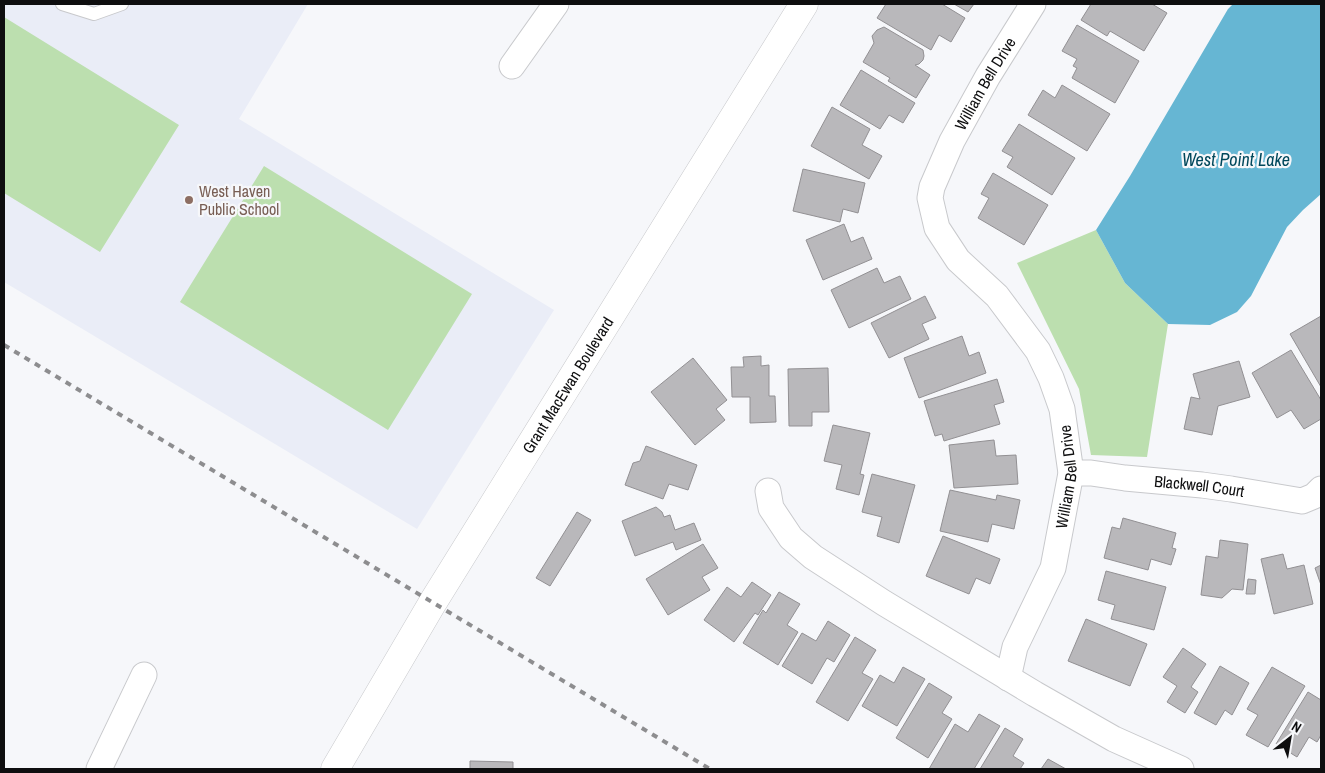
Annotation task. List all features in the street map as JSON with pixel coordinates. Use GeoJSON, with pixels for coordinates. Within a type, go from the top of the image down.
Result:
{"type":"FeatureCollection","features":[{"type":"Feature","properties":{"kind":"main road","name":"Grant MacEwan Boulevard"},"geometry":{"type":"LineString","coordinates":[[335,769],[433,602],[804,4]]}},
{"type":"Feature","properties":{"kind":"street"},"geometry":{"type":"LineString","coordinates":[[512,66],[556,4]]}},
{"type":"Feature","properties":{"kind":"street","name":"William Bell Drive"},"geometry":{"type":"LineString","coordinates":[[1008,678],[1015,647],[1053,568],[1071,473],[1062,409],[1038,351],[997,296],[958,260],[937,228],[930,198],[932,187],[952,141],[996,62],[1033,4]]}},
{"type":"Feature","properties":{"kind":"street","name":"Blackwell Court"},"geometry":{"type":"LineString","coordinates":[[1071,473],[1202,485],[1302,502],[1314,496],[1321,489]]}},
{"type":"Feature","properties":{"kind":"street"},"geometry":{"type":"LineString","coordinates":[[768,491],[771,508],[791,538],[813,557],[884,603],[1008,678],[1114,739],[1181,769]]}},
{"type":"Feature","properties":{"kind":"street"},"geometry":{"type":"LineString","coordinates":[[99,769],[144,675]]}},
{"type":"Feature","properties":{"kind":"lane"},"geometry":{"type":"LineString","coordinates":[[62,4],[94,14],[122,4]]}},
{"type":"Feature","properties":{"kind":"shaded area","name":"West Haven Public School"},"geometry":{"type":"Polygon","coordinates":[[[4,4],[308,4],[239,119],[554,310],[417,529],[4,282],[4,4]]]}},
{"type":"Feature","properties":{"kind":"green space"},"geometry":{"type":"Polygon","coordinates":[[[4,17],[179,125],[100,252],[4,193],[4,17]]]}},
{"type":"Feature","properties":{"kind":"green space"},"geometry":{"type":"Polygon","coordinates":[[[264,166],[472,294],[388,430],[180,302],[264,166]]]}},
{"type":"Feature","properties":{"kind":"green space"},"geometry":{"type":"Polygon","coordinates":[[[1096,230],[1125,283],[1168,324],[1147,457],[1091,455],[1079,389],[1017,263],[1096,230]]]}},
{"type":"Feature","properties":{"kind":"water","name":"West Point Lake"},"geometry":{"type":"Polygon","coordinates":[[[1233,4],[1321,4],[1321,194],[1287,227],[1251,296],[1237,312],[1210,325],[1168,324],[1125,283],[1096,230],[1228,9],[1233,4]]]}},
{"type":"Feature","properties":{"kind":"building"},"geometry":{"type":"Polygon","coordinates":[[[886,4],[942,4],[965,18],[951,42],[939,35],[931,50],[877,18],[886,4]]]}},
{"type":"Feature","properties":{"kind":"building"},"geometry":{"type":"Polygon","coordinates":[[[954,4],[974,4],[968,12],[954,4]]]}},
{"type":"Feature","properties":{"kind":"building"},"geometry":{"type":"Polygon","coordinates":[[[1091,4],[1152,4],[1167,13],[1144,51],[1110,31],[1107,36],[1081,20],[1091,4]]]}},
{"type":"Feature","properties":{"kind":"building"},"geometry":{"type":"Polygon","coordinates":[[[1077,25],[1139,61],[1115,103],[1072,78],[1077,68],[1073,66],[1077,59],[1062,51],[1077,25]]]}},
{"type":"Feature","properties":{"kind":"building"},"geometry":{"type":"Polygon","coordinates":[[[884,27],[923,50],[923,60],[915,65],[930,75],[916,98],[888,81],[890,78],[863,62],[874,43],[872,36],[877,30],[884,27]]]}},
{"type":"Feature","properties":{"kind":"building"},"geometry":{"type":"Polygon","coordinates":[[[861,70],[915,103],[903,123],[889,115],[880,129],[840,105],[861,70]]]}},
{"type":"Feature","properties":{"kind":"building"},"geometry":{"type":"Polygon","coordinates":[[[1062,85],[1110,114],[1087,151],[1028,115],[1043,90],[1055,98],[1062,85]]]}},
{"type":"Feature","properties":{"kind":"building"},"geometry":{"type":"Polygon","coordinates":[[[832,107],[870,129],[862,145],[882,156],[869,179],[811,146],[832,107]]]}},
{"type":"Feature","properties":{"kind":"building"},"geometry":{"type":"Polygon","coordinates":[[[1019,124],[1075,158],[1052,195],[1007,167],[1013,157],[1002,151],[1019,124]]]}},
{"type":"Feature","properties":{"kind":"building"},"geometry":{"type":"Polygon","coordinates":[[[803,169],[865,183],[858,213],[843,209],[840,222],[793,211],[803,169]]]}},
{"type":"Feature","properties":{"kind":"building"},"geometry":{"type":"Polygon","coordinates":[[[993,173],[1048,205],[1024,245],[978,218],[989,198],[981,194],[993,173]]]}},
{"type":"Feature","properties":{"kind":"building"},"geometry":{"type":"Polygon","coordinates":[[[844,224],[851,242],[863,237],[872,259],[823,280],[806,240],[844,224]]]}},
{"type":"Feature","properties":{"kind":"building"},"geometry":{"type":"Polygon","coordinates":[[[877,268],[884,283],[900,276],[911,299],[849,328],[831,290],[877,268]]]}},
{"type":"Feature","properties":{"kind":"building"},"geometry":{"type":"Polygon","coordinates":[[[925,296],[936,318],[922,324],[929,339],[889,358],[871,323],[925,296]]]}},
{"type":"Feature","properties":{"kind":"building"},"geometry":{"type":"Polygon","coordinates":[[[1321,316],[1321,387],[1290,334],[1321,316]]]}},
{"type":"Feature","properties":{"kind":"building"},"geometry":{"type":"Polygon","coordinates":[[[962,336],[969,356],[979,352],[986,373],[919,398],[904,358],[962,336]]]}},
{"type":"Feature","properties":{"kind":"building"},"geometry":{"type":"Polygon","coordinates":[[[1291,350],[1321,400],[1321,419],[1304,429],[1291,410],[1277,418],[1252,373],[1291,350]]]}},
{"type":"Feature","properties":{"kind":"building"},"geometry":{"type":"Polygon","coordinates":[[[761,356],[761,366],[769,365],[769,396],[775,396],[776,422],[750,423],[750,397],[732,397],[731,367],[744,367],[743,357],[761,356]]]}},
{"type":"Feature","properties":{"kind":"building"},"geometry":{"type":"Polygon","coordinates":[[[693,358],[727,400],[716,409],[725,420],[695,445],[651,392],[693,358]]]}},
{"type":"Feature","properties":{"kind":"building"},"geometry":{"type":"Polygon","coordinates":[[[1239,361],[1250,397],[1218,406],[1212,435],[1184,429],[1191,397],[1200,399],[1193,374],[1239,361]]]}},
{"type":"Feature","properties":{"kind":"building"},"geometry":{"type":"Polygon","coordinates":[[[828,368],[829,412],[812,412],[812,426],[789,426],[788,369],[828,368]]]}},
{"type":"Feature","properties":{"kind":"building"},"geometry":{"type":"Polygon","coordinates":[[[997,379],[1004,402],[994,405],[1000,424],[944,441],[942,434],[935,436],[924,401],[997,379]]]}},
{"type":"Feature","properties":{"kind":"building"},"geometry":{"type":"Polygon","coordinates":[[[833,425],[870,433],[860,474],[864,475],[859,495],[836,489],[842,465],[824,461],[833,425]]]}},
{"type":"Feature","properties":{"kind":"building"},"geometry":{"type":"Polygon","coordinates":[[[994,440],[996,456],[1016,455],[1018,484],[954,488],[949,445],[994,440]]]}},
{"type":"Feature","properties":{"kind":"building"},"geometry":{"type":"Polygon","coordinates":[[[646,446],[697,465],[688,490],[669,484],[663,499],[625,485],[633,463],[640,461],[646,446]]]}},
{"type":"Feature","properties":{"kind":"building"},"geometry":{"type":"Polygon","coordinates":[[[872,474],[915,485],[899,543],[877,536],[882,517],[862,512],[872,474]]]}},
{"type":"Feature","properties":{"kind":"building"},"geometry":{"type":"Polygon","coordinates":[[[950,490],[996,500],[997,495],[1020,500],[1014,529],[992,524],[988,542],[940,531],[950,490]]]}},
{"type":"Feature","properties":{"kind":"building"},"geometry":{"type":"Polygon","coordinates":[[[656,507],[662,512],[664,517],[670,515],[675,530],[694,523],[701,540],[676,550],[673,542],[635,556],[622,521],[656,507]]]}},
{"type":"Feature","properties":{"kind":"building"},"geometry":{"type":"Polygon","coordinates":[[[577,512],[591,520],[550,586],[536,578],[577,512]]]}},
{"type":"Feature","properties":{"kind":"building"},"geometry":{"type":"Polygon","coordinates":[[[1123,518],[1176,533],[1172,548],[1176,549],[1171,565],[1151,559],[1148,570],[1104,558],[1112,527],[1120,529],[1123,518]]]}},
{"type":"Feature","properties":{"kind":"building"},"geometry":{"type":"Polygon","coordinates":[[[943,536],[1000,559],[990,584],[976,578],[969,594],[926,576],[943,536]]]}},
{"type":"Feature","properties":{"kind":"building"},"geometry":{"type":"Polygon","coordinates":[[[1220,540],[1248,544],[1243,590],[1232,589],[1222,598],[1201,595],[1206,556],[1218,558],[1220,540]]]}},
{"type":"Feature","properties":{"kind":"building"},"geometry":{"type":"Polygon","coordinates":[[[703,544],[718,568],[702,577],[710,590],[668,615],[646,579],[703,544]]]}},
{"type":"Feature","properties":{"kind":"building"},"geometry":{"type":"Polygon","coordinates":[[[1283,554],[1287,569],[1304,565],[1313,604],[1274,614],[1261,559],[1283,554]]]}},
{"type":"Feature","properties":{"kind":"building"},"geometry":{"type":"Polygon","coordinates":[[[1321,565],[1321,585],[1315,568],[1321,565]]]}},
{"type":"Feature","properties":{"kind":"building"},"geometry":{"type":"Polygon","coordinates":[[[1106,571],[1166,587],[1154,630],[1111,619],[1115,605],[1098,600],[1106,571]]]}},
{"type":"Feature","properties":{"kind":"building"},"geometry":{"type":"Polygon","coordinates":[[[1248,579],[1256,580],[1255,594],[1246,594],[1248,579]]]}},
{"type":"Feature","properties":{"kind":"building"},"geometry":{"type":"Polygon","coordinates":[[[752,582],[771,595],[758,615],[755,613],[734,642],[704,620],[727,587],[741,597],[752,582]]]}},
{"type":"Feature","properties":{"kind":"building"},"geometry":{"type":"Polygon","coordinates":[[[779,592],[800,604],[787,625],[798,632],[778,665],[743,643],[763,610],[766,613],[779,592]]]}},
{"type":"Feature","properties":{"kind":"building"},"geometry":{"type":"Polygon","coordinates":[[[1086,619],[1147,644],[1130,686],[1068,661],[1086,619]]]}},
{"type":"Feature","properties":{"kind":"building"},"geometry":{"type":"Polygon","coordinates":[[[828,621],[850,635],[834,662],[827,658],[812,684],[782,666],[802,633],[816,641],[828,621]]]}},
{"type":"Feature","properties":{"kind":"building"},"geometry":{"type":"Polygon","coordinates":[[[855,637],[876,650],[862,673],[873,679],[848,721],[816,702],[855,637]]]}},
{"type":"Feature","properties":{"kind":"building"},"geometry":{"type":"Polygon","coordinates":[[[1183,648],[1206,664],[1191,687],[1198,692],[1185,713],[1167,702],[1177,686],[1163,677],[1183,648]]]}},
{"type":"Feature","properties":{"kind":"building"},"geometry":{"type":"Polygon","coordinates":[[[1220,666],[1249,683],[1232,715],[1225,710],[1216,725],[1194,713],[1220,666]]]}},
{"type":"Feature","properties":{"kind":"building"},"geometry":{"type":"Polygon","coordinates":[[[903,667],[925,679],[897,726],[862,706],[880,675],[894,683],[903,667]]]}},
{"type":"Feature","properties":{"kind":"building"},"geometry":{"type":"Polygon","coordinates":[[[1272,667],[1305,686],[1268,747],[1246,735],[1258,715],[1247,709],[1272,667]]]}},
{"type":"Feature","properties":{"kind":"building"},"geometry":{"type":"Polygon","coordinates":[[[929,683],[952,697],[942,713],[952,719],[928,758],[896,738],[929,683]]]}},
{"type":"Feature","properties":{"kind":"building"},"geometry":{"type":"Polygon","coordinates":[[[1308,692],[1321,700],[1321,735],[1317,742],[1309,737],[1297,757],[1276,744],[1308,692]]]}},
{"type":"Feature","properties":{"kind":"building"},"geometry":{"type":"Polygon","coordinates":[[[979,714],[1000,726],[974,769],[929,769],[955,724],[968,732],[979,714]]]}},
{"type":"Feature","properties":{"kind":"building"},"geometry":{"type":"Polygon","coordinates":[[[1005,728],[1023,739],[1013,756],[1024,763],[1020,769],[980,769],[1005,728]]]}},
{"type":"Feature","properties":{"kind":"building"},"geometry":{"type":"Polygon","coordinates":[[[1048,759],[1066,769],[1041,769],[1048,759]]]}},
{"type":"Feature","properties":{"kind":"building"},"geometry":{"type":"Polygon","coordinates":[[[470,761],[513,762],[513,769],[470,769],[470,761]]]}},
{"type":"Feature","properties":{"kind":"railway"},"geometry":{"type":"LineString","coordinates":[[4,345],[710,769]]}},
{"type":"Feature","properties":{"kind":"place","name":"West Haven Public School"},"geometry":{"type":"Point","coordinates":[189,200]}}]}
